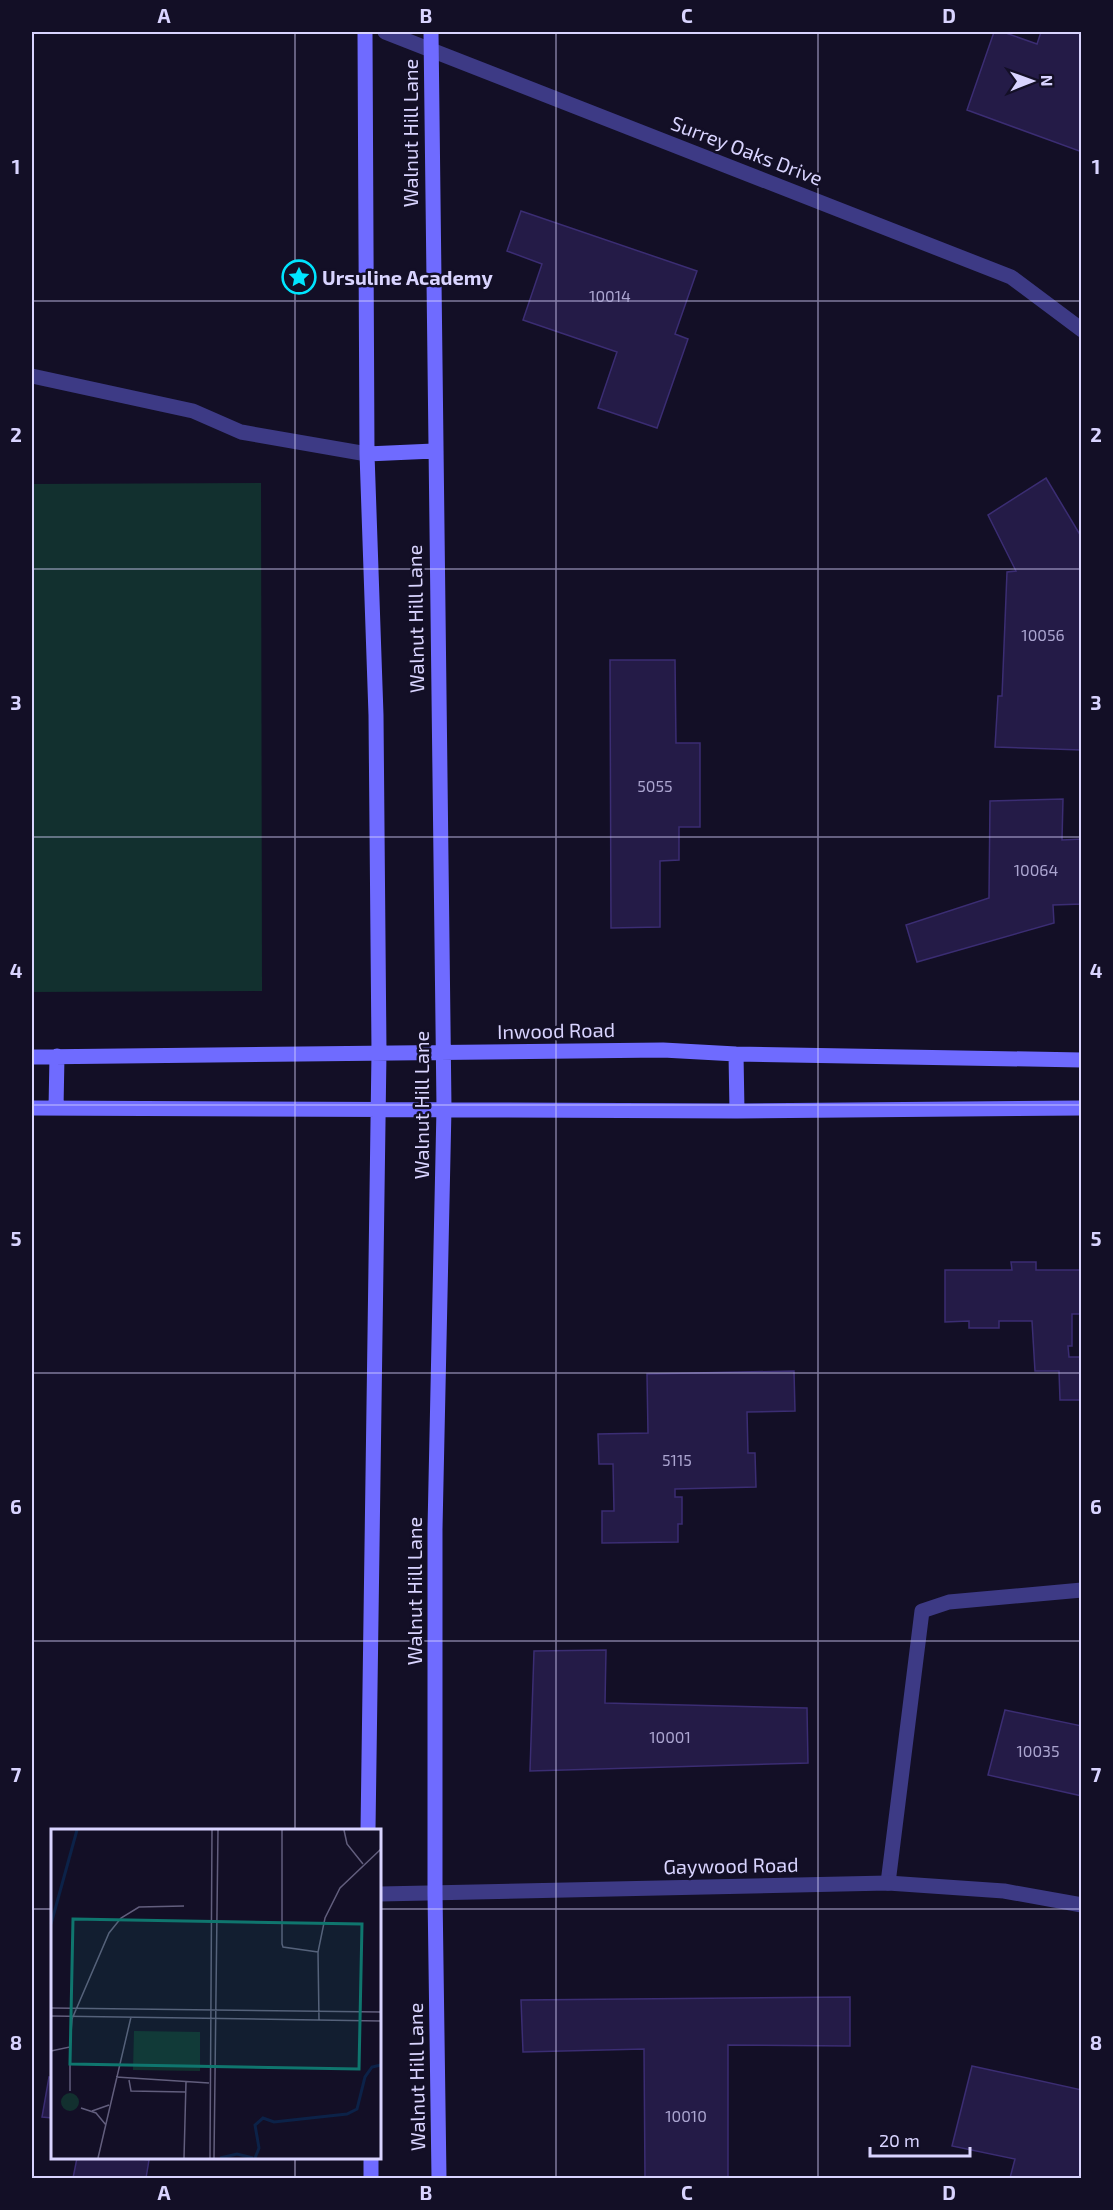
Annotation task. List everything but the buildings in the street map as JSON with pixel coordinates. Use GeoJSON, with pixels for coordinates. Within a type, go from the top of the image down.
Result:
{"type":"FeatureCollection","features":[{"type":"Feature","properties":{"kind":"main road","name":"Walnut Hill Lane"},"geometry":{"type":"LineString","coordinates":[[365,32],[367,454],[376,714],[379,1052],[368,1829]]}},
{"type":"Feature","properties":{"kind":"main road","name":"Walnut Hill Lane"},"geometry":{"type":"LineString","coordinates":[[430,32],[444,1108],[435,1529],[435,1893],[439,2178]]}},
{"type":"Feature","properties":{"kind":"main road"},"geometry":{"type":"LineString","coordinates":[[367,454],[434,451]]}},
{"type":"Feature","properties":{"kind":"main road","name":"Inwood Road"},"geometry":{"type":"LineString","coordinates":[[32,1057],[663,1050],[736,1054],[1082,1060]]}},
{"type":"Feature","properties":{"kind":"main road"},"geometry":{"type":"LineString","coordinates":[[736,1054],[736,1111]]}},
{"type":"Feature","properties":{"kind":"main road"},"geometry":{"type":"LineString","coordinates":[[57,1056],[57,1108]]}},
{"type":"Feature","properties":{"kind":"main road"},"geometry":{"type":"LineString","coordinates":[[32,1108],[736,1111],[1082,1108]]}},
{"type":"Feature","properties":{"kind":"main road"},"geometry":{"type":"LineString","coordinates":[[371,2159],[371,2178]]}},
{"type":"Feature","properties":{"kind":"street","name":"Surrey Oaks Drive"},"geometry":{"type":"LineString","coordinates":[[385,32],[1011,277],[1082,330]]}},
{"type":"Feature","properties":{"kind":"street"},"geometry":{"type":"LineString","coordinates":[[32,375],[193,411],[241,432],[367,454]]}},
{"type":"Feature","properties":{"kind":"street"},"geometry":{"type":"LineString","coordinates":[[888,1883],[922,1611],[949,1602],[1082,1590]]}},
{"type":"Feature","properties":{"kind":"street","name":"Gaywood Road"},"geometry":{"type":"LineString","coordinates":[[381,1894],[888,1883],[1004,1891],[1082,1905]]}},
{"type":"Feature","properties":{"kind":"green space"},"geometry":{"type":"Polygon","coordinates":[[[261,483],[262,991],[32,992],[32,484],[261,483]]]}},
{"type":"Feature","properties":{"kind":"place","name":"Ursuline Academy"},"geometry":{"type":"Point","coordinates":[299,277]}}]}
